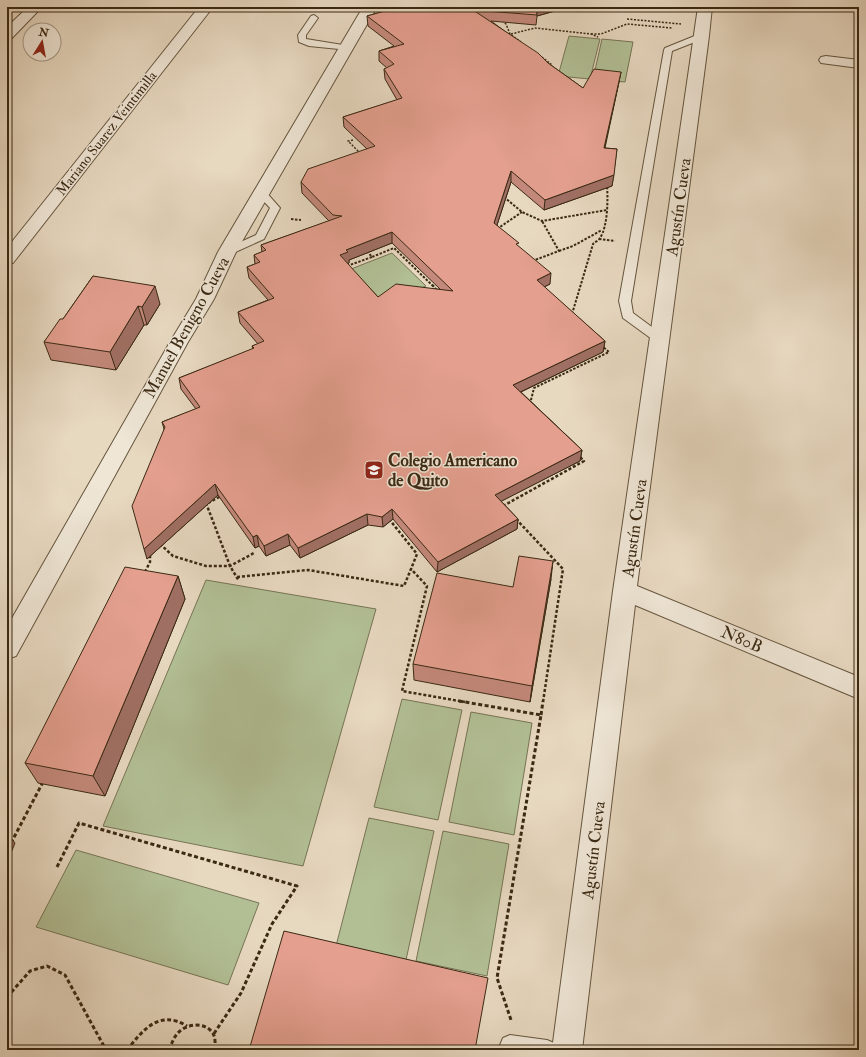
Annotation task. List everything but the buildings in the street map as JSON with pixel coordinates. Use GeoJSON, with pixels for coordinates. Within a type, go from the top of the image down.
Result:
{"type":"FeatureCollection","features":[{"type":"Feature","properties":{"kind":"street"},"geometry":{"type":"LineString","coordinates":[[7,35],[35,7]]}},
{"type":"Feature","properties":{"kind":"street","name":"Mariano Suarez Veintimilla"},"geometry":{"type":"LineString","coordinates":[[7,259],[206,7]]}},
{"type":"Feature","properties":{"kind":"street","name":"Manuel Benigno Cueva"},"geometry":{"type":"LineString","coordinates":[[7,649],[179,342],[205,299],[227,252],[370,7]]}},
{"type":"Feature","properties":{"kind":"street","name":"Agustín Cueva"},"geometry":{"type":"LineString","coordinates":[[567,1050],[625,590],[703,23]]}},
{"type":"Feature","properties":{"kind":"street"},"geometry":{"type":"LineString","coordinates":[[826,60],[859,64]]}},
{"type":"Feature","properties":{"kind":"street","name":"N80B"},"geometry":{"type":"LineString","coordinates":[[625,590],[859,688]]}},
{"type":"Feature","properties":{"kind":"lane"},"geometry":{"type":"LineString","coordinates":[[314,18],[302,36],[302,40],[309,43],[346,48]]}},
{"type":"Feature","properties":{"kind":"lane"},"geometry":{"type":"LineString","coordinates":[[660,339],[627,315],[625,301],[668,50],[703,23]]}},
{"type":"Feature","properties":{"kind":"lane"},"geometry":{"type":"LineString","coordinates":[[514,1048],[547,1050]]}},
{"type":"Feature","properties":{"kind":"path"},"geometry":{"type":"LineString","coordinates":[[627,19],[703,23]]}},
{"type":"Feature","properties":{"kind":"path"},"geometry":{"type":"LineString","coordinates":[[501,20],[506,24],[510,34],[522,43]]}},
{"type":"Feature","properties":{"kind":"path"},"geometry":{"type":"LineString","coordinates":[[510,34],[535,28],[601,34],[627,24],[643,26]]}},
{"type":"Feature","properties":{"kind":"path"},"geometry":{"type":"LineString","coordinates":[[591,34],[598,37]]}},
{"type":"Feature","properties":{"kind":"path"},"geometry":{"type":"LineString","coordinates":[[534,51],[552,64],[555,68]]}},
{"type":"Feature","properties":{"kind":"path"},"geometry":{"type":"LineString","coordinates":[[545,66],[552,64]]}},
{"type":"Feature","properties":{"kind":"path"},"geometry":{"type":"LineString","coordinates":[[353,140],[348,141],[363,156]]}},
{"type":"Feature","properties":{"kind":"path"},"geometry":{"type":"LineString","coordinates":[[570,319],[592,244],[599,239],[602,230],[609,194],[606,183]]}},
{"type":"Feature","properties":{"kind":"path"},"geometry":{"type":"LineString","coordinates":[[500,194],[522,212],[542,221],[606,210]]}},
{"type":"Feature","properties":{"kind":"path"},"geometry":{"type":"LineString","coordinates":[[493,231],[500,228],[522,212]]}},
{"type":"Feature","properties":{"kind":"path"},"geometry":{"type":"LineString","coordinates":[[542,221],[559,251]]}},
{"type":"Feature","properties":{"kind":"path"},"geometry":{"type":"LineString","coordinates":[[530,262],[573,246],[602,230]]}},
{"type":"Feature","properties":{"kind":"path"},"geometry":{"type":"LineString","coordinates":[[363,246],[372,256]]}},
{"type":"Feature","properties":{"kind":"path"},"geometry":{"type":"LineString","coordinates":[[351,272],[346,267],[394,248],[439,292]]}},
{"type":"Feature","properties":{"kind":"path"},"geometry":{"type":"LineString","coordinates":[[433,286],[440,283]]}},
{"type":"Feature","properties":{"kind":"path"},"geometry":{"type":"LineString","coordinates":[[534,388],[609,352],[598,343]]}},
{"type":"Feature","properties":{"kind":"path"},"geometry":{"type":"LineString","coordinates":[[529,382],[534,388]]}},
{"type":"Feature","properties":{"kind":"path"},"geometry":{"type":"LineString","coordinates":[[530,405],[534,388]]}},
{"type":"Feature","properties":{"kind":"path"},"geometry":{"type":"LineString","coordinates":[[504,506],[584,461],[579,456]]}},
{"type":"Feature","properties":{"kind":"path"},"geometry":{"type":"LineString","coordinates":[[226,494],[205,504],[230,566],[238,579],[308,570],[404,586],[417,554],[384,514]]}},
{"type":"Feature","properties":{"kind":"path"},"geometry":{"type":"LineString","coordinates":[[498,500],[509,512]]}},
{"type":"Feature","properties":{"kind":"path"},"geometry":{"type":"LineString","coordinates":[[514,517],[562,569],[541,715],[497,978],[514,1048]]}},
{"type":"Feature","properties":{"kind":"path"},"geometry":{"type":"LineString","coordinates":[[154,548],[165,539]]}},
{"type":"Feature","properties":{"kind":"path"},"geometry":{"type":"LineString","coordinates":[[159,544],[172,556],[206,566],[230,566],[254,553]]}},
{"type":"Feature","properties":{"kind":"path"},"geometry":{"type":"LineString","coordinates":[[143,576],[150,562],[149,553]]}},
{"type":"Feature","properties":{"kind":"path"},"geometry":{"type":"LineString","coordinates":[[411,569],[427,586],[435,587]]}},
{"type":"Feature","properties":{"kind":"path"},"geometry":{"type":"LineString","coordinates":[[427,586],[402,691],[541,715]]}},
{"type":"Feature","properties":{"kind":"path"},"geometry":{"type":"LineString","coordinates":[[10,844],[45,778]]}},
{"type":"Feature","properties":{"kind":"path"},"geometry":{"type":"LineString","coordinates":[[57,867],[79,823],[296,886],[272,924],[241,993],[213,1035]]}},
{"type":"Feature","properties":{"kind":"path"},"geometry":{"type":"LineString","coordinates":[[7,997],[30,971],[47,966],[65,975],[106,1050]]}},
{"type":"Feature","properties":{"kind":"path"},"geometry":{"type":"LineString","coordinates":[[127,1050],[143,1030],[160,1022],[170,1020],[180,1021],[187,1026]]}},
{"type":"Feature","properties":{"kind":"path"},"geometry":{"type":"LineString","coordinates":[[169,1050],[171,1042],[177,1031],[187,1026],[197,1024],[207,1027],[213,1035],[215,1046],[214,1050]]}},
{"type":"Feature","properties":{"kind":"green space"},"geometry":{"type":"Polygon","coordinates":[[[569,36],[600,39],[590,79],[558,76],[569,36]]]}},
{"type":"Feature","properties":{"kind":"green space"},"geometry":{"type":"Polygon","coordinates":[[[602,39],[633,42],[625,82],[593,79],[602,39]]]}},
{"type":"Feature","properties":{"kind":"green space"},"geometry":{"type":"Polygon","coordinates":[[[392,253],[426,286],[381,305],[364,290],[366,284],[351,269],[392,253]]]}},
{"type":"Feature","properties":{"kind":"green space"},"geometry":{"type":"Polygon","coordinates":[[[206,580],[376,609],[303,866],[103,826],[206,580]]]}},
{"type":"Feature","properties":{"kind":"green space"},"geometry":{"type":"Polygon","coordinates":[[[402,699],[462,710],[438,820],[374,807],[402,699]]]}},
{"type":"Feature","properties":{"kind":"green space"},"geometry":{"type":"Polygon","coordinates":[[[471,712],[532,723],[514,835],[449,822],[471,712]]]}},
{"type":"Feature","properties":{"kind":"green space"},"geometry":{"type":"Polygon","coordinates":[[[369,818],[434,831],[406,960],[336,946],[369,818]]]}},
{"type":"Feature","properties":{"kind":"green space"},"geometry":{"type":"Polygon","coordinates":[[[443,831],[509,844],[487,976],[416,961],[443,831]]]}},
{"type":"Feature","properties":{"kind":"green space"},"geometry":{"type":"Polygon","coordinates":[[[76,850],[259,903],[228,985],[36,927],[76,850]]]}},
{"type":"Feature","properties":{"kind":"place","name":"Colegio Americano de Quito"},"geometry":{"type":"Point","coordinates":[374,470]}}]}
